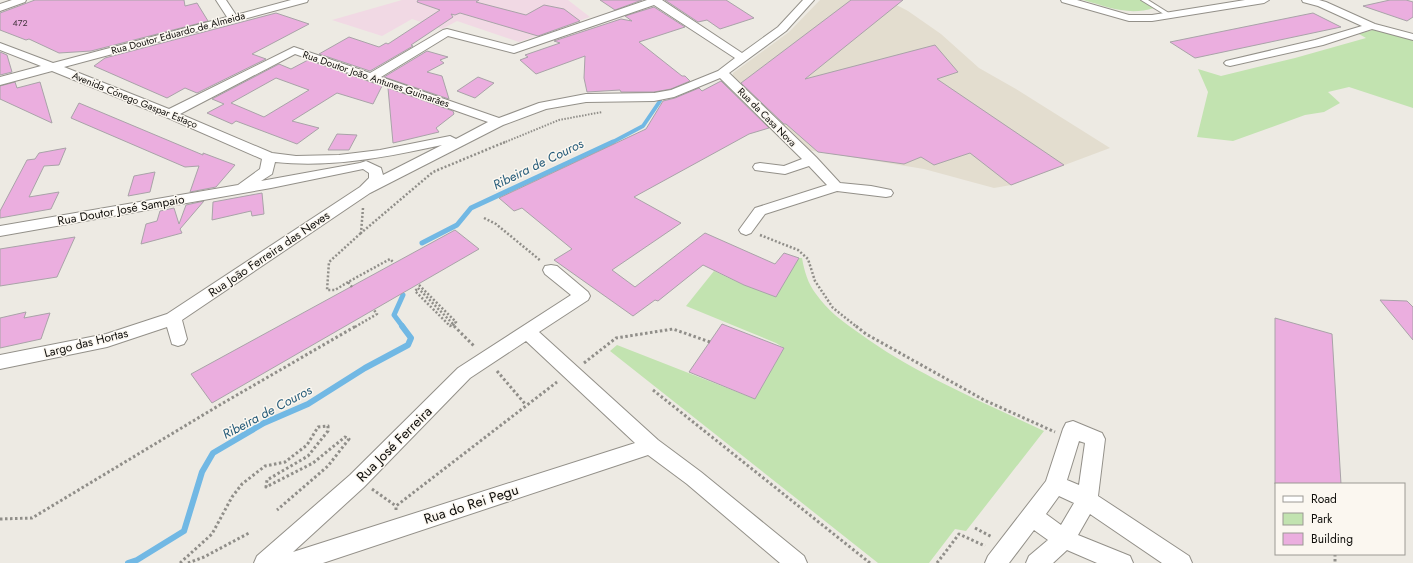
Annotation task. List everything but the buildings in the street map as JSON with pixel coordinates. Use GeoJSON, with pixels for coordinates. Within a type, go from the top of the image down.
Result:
{"type":"FeatureCollection","features":[{"type":"Feature","properties":{"kind":"street"},"geometry":{"type":"LineString","coordinates":[[0,8],[21,0]]}},
{"type":"Feature","properties":{"kind":"street"},"geometry":{"type":"LineString","coordinates":[[222,0],[234,18]]}},
{"type":"Feature","properties":{"kind":"street","name":"Rua Doutor Eduardo de Almeida"},"geometry":{"type":"LineString","coordinates":[[0,81],[234,18],[254,8],[303,0]]}},
{"type":"Feature","properties":{"kind":"street"},"geometry":{"type":"LineString","coordinates":[[372,77],[448,32],[514,50],[655,0],[743,58]]}},
{"type":"Feature","properties":{"kind":"street"},"geometry":{"type":"LineString","coordinates":[[1066,0],[1129,18],[1152,18],[1264,0]]}},
{"type":"Feature","properties":{"kind":"street"},"geometry":{"type":"LineString","coordinates":[[1210,0],[1222,7]]}},
{"type":"Feature","properties":{"kind":"street"},"geometry":{"type":"LineString","coordinates":[[1307,0],[1322,4],[1371,26],[1413,37]]}},
{"type":"Feature","properties":{"kind":"street","name":"Rua Doutor José Sampaio"},"geometry":{"type":"LineString","coordinates":[[364,197],[470,136],[499,122],[543,106],[579,100],[654,97],[674,93],[722,73],[782,29],[804,2]]}},
{"type":"Feature","properties":{"kind":"street"},"geometry":{"type":"LineString","coordinates":[[1230,63],[1292,49],[1371,26]]}},
{"type":"Feature","properties":{"kind":"street","name":"Avenida Cónego Gaspar Estaço"},"geometry":{"type":"LineString","coordinates":[[0,46],[170,114],[269,157]]}},
{"type":"Feature","properties":{"kind":"street","name":"Rua Doutor João Antunes Guimarães"},"geometry":{"type":"LineString","coordinates":[[170,114],[294,50],[499,122]]}},
{"type":"Feature","properties":{"kind":"street","name":"Rua da Casa Nova"},"geometry":{"type":"LineString","coordinates":[[722,73],[811,160],[836,188]]}},
{"type":"Feature","properties":{"kind":"street","name":"Rua Doutor José Sampaio"},"geometry":{"type":"LineString","coordinates":[[242,188],[266,171],[269,157],[296,160],[339,160],[380,154],[470,136]]}},
{"type":"Feature","properties":{"kind":"street","name":"Rua Doutor José Sampaio"},"geometry":{"type":"LineString","coordinates":[[0,231],[304,177],[422,154],[470,136]]}},
{"type":"Feature","properties":{"kind":"street"},"geometry":{"type":"LineString","coordinates":[[760,167],[785,170],[811,160]]}},
{"type":"Feature","properties":{"kind":"street"},"geometry":{"type":"LineString","coordinates":[[364,197],[376,179],[376,171],[366,165]]}},
{"type":"Feature","properties":{"kind":"street"},"geometry":{"type":"LineString","coordinates":[[746,230],[760,211],[836,188],[871,190],[886,193]]}},
{"type":"Feature","properties":{"kind":"street","name":"Rua João Ferreira das Neves"},"geometry":{"type":"LineString","coordinates":[[173,318],[364,197]]}},
{"type":"Feature","properties":{"kind":"street","name":"Rua José Ferreira"},"geometry":{"type":"LineString","coordinates":[[265,563],[357,481],[464,373],[582,296],[551,270]]}},
{"type":"Feature","properties":{"kind":"street"},"geometry":{"type":"LineString","coordinates":[[173,318],[178,339]]}},
{"type":"Feature","properties":{"kind":"street","name":"Largo das Hortas"},"geometry":{"type":"LineString","coordinates":[[0,362],[107,340],[173,318]]}},
{"type":"Feature","properties":{"kind":"street"},"geometry":{"type":"LineString","coordinates":[[528,332],[651,446],[694,478],[796,563]]}},
{"type":"Feature","properties":{"kind":"street"},"geometry":{"type":"LineString","coordinates":[[996,563],[1055,485],[1073,429],[1095,439],[1087,501],[1064,539],[1037,563]]}},
{"type":"Feature","properties":{"kind":"street","name":"Rua do Rei Pegu"},"geometry":{"type":"LineString","coordinates":[[291,563],[651,446]]}},
{"type":"Feature","properties":{"kind":"street"},"geometry":{"type":"LineString","coordinates":[[1055,485],[1077,494],[1181,563]]}},
{"type":"Feature","properties":{"kind":"street"},"geometry":{"type":"LineString","coordinates":[[1032,516],[1064,539],[1122,563]]}},
{"type":"Feature","properties":{"kind":"lane"},"geometry":{"type":"LineString","coordinates":[[1144,0],[1169,15]]}},
{"type":"Feature","properties":{"kind":"path"},"geometry":{"type":"LineString","coordinates":[[394,263],[390,259],[335,290],[328,290],[329,262],[433,172],[559,120],[603,112]]}},
{"type":"Feature","properties":{"kind":"path"},"geometry":{"type":"LineString","coordinates":[[361,233],[364,197]]}},
{"type":"Feature","properties":{"kind":"path"},"geometry":{"type":"LineString","coordinates":[[484,218],[496,224],[551,270]]}},
{"type":"Feature","properties":{"kind":"path"},"geometry":{"type":"LineString","coordinates":[[746,230],[798,250],[803,254],[808,259],[815,281],[833,308],[866,334],[984,400],[1070,439]]}},
{"type":"Feature","properties":{"kind":"path"},"geometry":{"type":"LineString","coordinates":[[348,282],[352,287]]}},
{"type":"Feature","properties":{"kind":"path"},"geometry":{"type":"LineString","coordinates":[[419,285],[456,322],[450,326],[415,291],[418,288],[434,305],[450,321],[455,326],[460,332],[487,358],[526,405]]}},
{"type":"Feature","properties":{"kind":"path"},"geometry":{"type":"LineString","coordinates":[[0,519],[32,518],[218,406],[377,314],[374,310]]}},
{"type":"Feature","properties":{"kind":"path"},"geometry":{"type":"LineString","coordinates":[[396,506],[526,405],[616,338],[673,329],[710,342]]}},
{"type":"Feature","properties":{"kind":"path"},"geometry":{"type":"LineString","coordinates":[[653,390],[870,563]]}},
{"type":"Feature","properties":{"kind":"path"},"geometry":{"type":"LineString","coordinates":[[180,563],[212,534],[232,498],[242,484],[265,466],[285,462],[307,445],[318,427],[328,426],[328,431],[308,456],[267,480],[266,486],[313,463],[345,437],[349,440],[328,466],[277,510]]}},
{"type":"Feature","properties":{"kind":"path"},"geometry":{"type":"LineString","coordinates":[[370,488],[396,506]]}},
{"type":"Feature","properties":{"kind":"path"},"geometry":{"type":"LineString","coordinates":[[396,506],[397,529]]}},
{"type":"Feature","properties":{"kind":"path"},"geometry":{"type":"LineString","coordinates":[[974,528],[994,538]]}},
{"type":"Feature","properties":{"kind":"path"},"geometry":{"type":"LineString","coordinates":[[188,563],[204,557],[249,533]]}},
{"type":"Feature","properties":{"kind":"path"},"geometry":{"type":"LineString","coordinates":[[937,563],[959,534],[981,545]]}},
{"type":"Feature","properties":{"kind":"shaded area"},"geometry":{"type":"Polygon","coordinates":[[[402,0],[568,0],[590,17],[519,42],[457,21],[442,29],[412,19],[382,36],[332,20],[402,0]]]}},
{"type":"Feature","properties":{"kind":"shaded area"},"geometry":{"type":"Polygon","coordinates":[[[820,0],[889,1],[908,11],[941,34],[979,68],[1016,89],[1110,148],[1011,185],[994,188],[924,169],[808,150],[732,79],[733,73],[789,32],[820,0]]]}},
{"type":"Feature","properties":{"kind":"green space"},"geometry":{"type":"Polygon","coordinates":[[[1083,0],[1140,0],[1154,8],[1135,11],[1118,10],[1083,0]]]}},
{"type":"Feature","properties":{"kind":"green space"},"geometry":{"type":"Polygon","coordinates":[[[1376,29],[1413,39],[1413,108],[1349,87],[1328,92],[1340,103],[1324,112],[1305,115],[1233,141],[1197,137],[1208,92],[1198,69],[1221,76],[1295,58],[1366,38],[1359,34],[1376,29]]]}},
{"type":"Feature","properties":{"kind":"green space"},"geometry":{"type":"Polygon","coordinates":[[[799,258],[802,258],[805,272],[813,290],[820,300],[853,329],[880,348],[926,374],[1044,431],[966,531],[955,529],[929,563],[878,563],[610,351],[617,345],[755,399],[784,348],[776,343],[686,306],[714,271],[744,285],[776,296],[799,258]]]}},
{"type":"Feature","properties":{"kind":"waterway","name":"Ribeira de Couros"},"geometry":{"type":"LineString","coordinates":[[612,142],[643,126],[660,101]]}},
{"type":"Feature","properties":{"kind":"waterway","name":"Ribeira de Couros"},"geometry":{"type":"LineString","coordinates":[[422,243],[457,225],[471,208],[612,142]]}},
{"type":"Feature","properties":{"kind":"waterway","name":"Ribeira de Couros"},"geometry":{"type":"LineString","coordinates":[[403,295],[394,315],[403,327]]}},
{"type":"Feature","properties":{"kind":"waterway","name":"Ribeira de Couros"},"geometry":{"type":"LineString","coordinates":[[128,563],[137,560],[184,531],[202,472],[213,453],[264,423],[308,404],[365,368],[408,345],[411,338],[402,326]]}}]}
